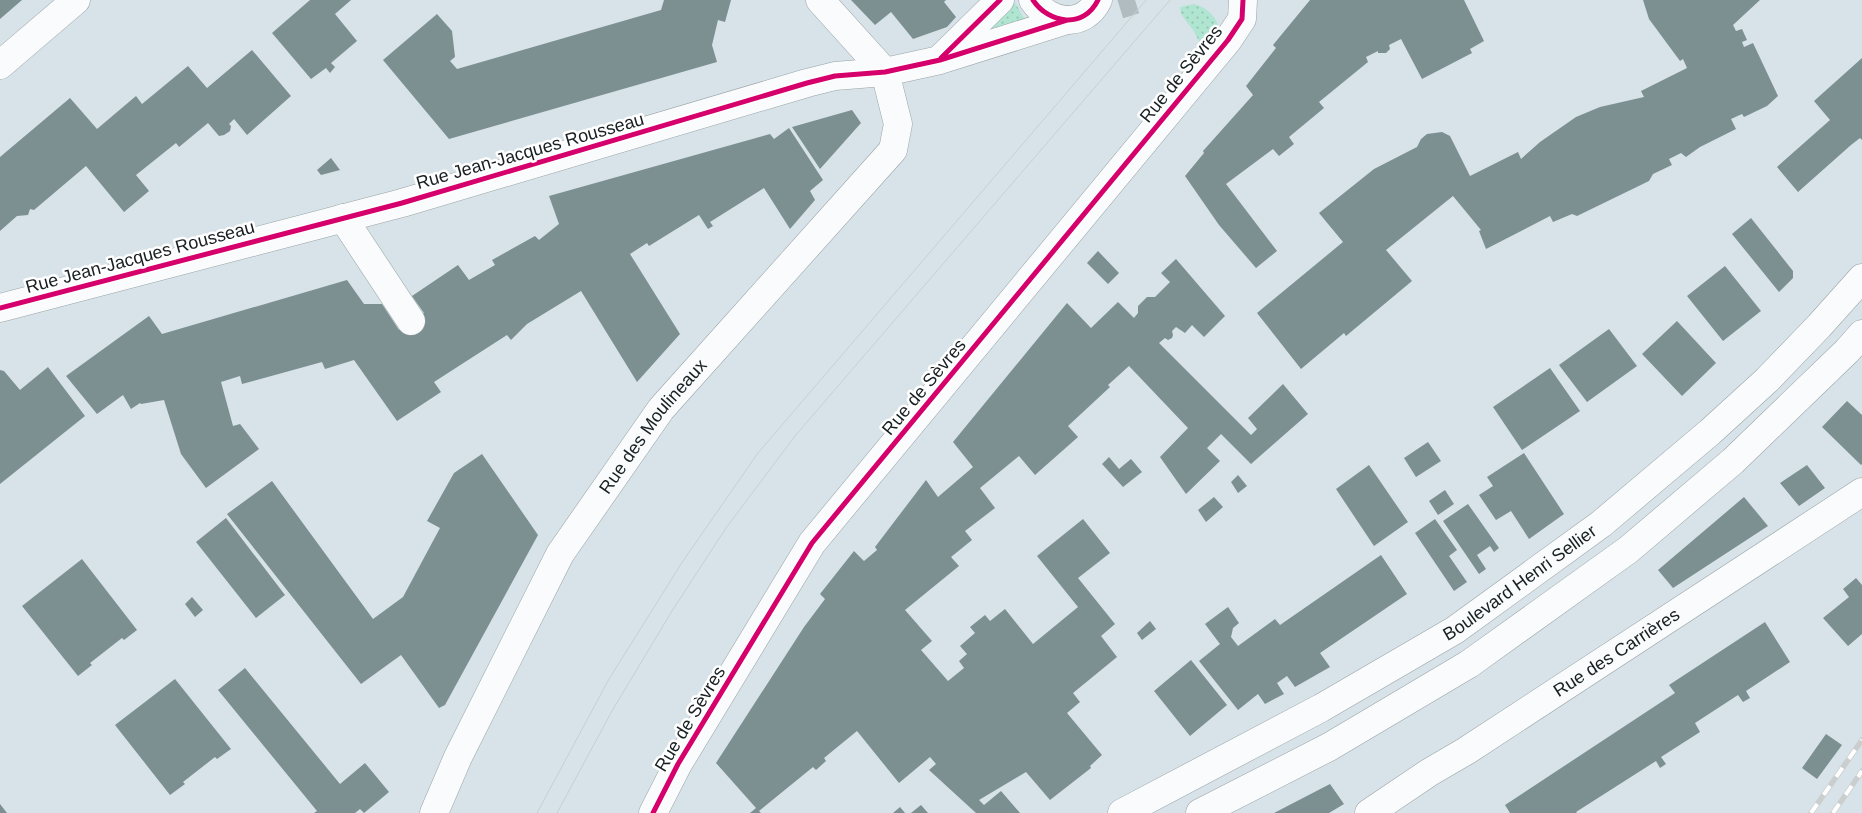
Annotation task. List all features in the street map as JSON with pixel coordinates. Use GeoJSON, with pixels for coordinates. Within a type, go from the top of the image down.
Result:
{"type":"FeatureCollection","features":[{"type":"Feature","properties":{"kind":"street"},"geometry":{"type":"LineString","coordinates":[[0,65],[76,0]]}},
{"type":"Feature","properties":{"kind":"street"},"geometry":{"type":"LineString","coordinates":[[820,0],[885,72]]}},
{"type":"Feature","properties":{"kind":"street"},"geometry":{"type":"LineString","coordinates":[[940,60],[1000,0]]}},
{"type":"Feature","properties":{"kind":"street"},"geometry":{"type":"LineString","coordinates":[[1034,0],[1046,14],[1056,19],[1093,9]]}},
{"type":"Feature","properties":{"kind":"street","name":"Rue de Sèvres"},"geometry":{"type":"LineString","coordinates":[[653,813],[678,764],[812,543],[1228,40],[1242,19],[1243,0]]}},
{"type":"Feature","properties":{"kind":"street","name":"Rue Jean-Jacques Rousseau"},"geometry":{"type":"LineString","coordinates":[[0,308],[402,203],[807,83],[835,76],[885,72],[940,60],[1093,9]]}},
{"type":"Feature","properties":{"kind":"street","name":"Rue des Moulineaux"},"geometry":{"type":"LineString","coordinates":[[434,813],[458,757],[560,554],[661,409],[893,150],[898,124],[885,72]]}},
{"type":"Feature","properties":{"kind":"street"},"geometry":{"type":"LineString","coordinates":[[343,218],[411,321]]}},
{"type":"Feature","properties":{"kind":"street","name":"Boulevard Henri Sellier"},"geometry":{"type":"LineString","coordinates":[[1122,813],[1321,708],[1455,630],[1601,524],[1710,432],[1767,380],[1820,326],[1862,278]]}},
{"type":"Feature","properties":{"kind":"street","name":"Boulevard Henri Sellier"},"geometry":{"type":"LineString","coordinates":[[1200,813],[1329,747],[1468,664],[1628,550],[1733,461],[1847,351],[1862,334]]}},
{"type":"Feature","properties":{"kind":"street","name":"Rue des Carrières"},"geometry":{"type":"LineString","coordinates":[[1370,813],[1430,772],[1466,751],[1862,492]]}},
{"type":"Feature","properties":{"kind":"green space"},"geometry":{"type":"Polygon","coordinates":[[[1012,1],[1016,4],[1025,20],[988,35],[987,30],[1012,1]]]}},
{"type":"Feature","properties":{"kind":"green space"},"geometry":{"type":"Polygon","coordinates":[[[1194,4],[1204,8],[1211,14],[1221,32],[1206,54],[1193,30],[1181,14],[1180,7],[1194,4]]]}},
{"type":"Feature","properties":{"kind":"building"},"geometry":{"type":"Polygon","coordinates":[[[0,0],[22,0],[0,19],[0,0]]]}},
{"type":"Feature","properties":{"kind":"building"},"geometry":{"type":"Polygon","coordinates":[[[310,0],[351,0],[335,14],[357,41],[331,63],[335,67],[330,73],[326,68],[311,79],[272,33],[310,0]]]}},
{"type":"Feature","properties":{"kind":"building"},"geometry":{"type":"Polygon","coordinates":[[[664,0],[731,0],[725,22],[718,20],[712,45],[717,62],[449,139],[383,60],[437,14],[452,31],[455,57],[450,61],[457,69],[661,10],[664,0]]]}},
{"type":"Feature","properties":{"kind":"building"},"geometry":{"type":"Polygon","coordinates":[[[851,0],[946,0],[944,2],[956,17],[947,27],[913,39],[891,12],[875,25],[851,0]]]}},
{"type":"Feature","properties":{"kind":"building"},"geometry":{"type":"Polygon","coordinates":[[[1310,0],[1464,0],[1484,41],[1470,49],[1472,53],[1422,79],[1401,39],[1389,45],[1390,49],[1386,53],[1378,53],[1378,51],[1366,57],[1368,62],[1319,102],[1324,108],[1289,137],[1294,144],[1279,156],[1273,149],[1226,184],[1277,251],[1256,268],[1219,225],[1185,176],[1204,153],[1203,151],[1253,95],[1246,86],[1276,48],[1273,45],[1310,0]]]}},
{"type":"Feature","properties":{"kind":"building"},"geometry":{"type":"Polygon","coordinates":[[[1643,0],[1760,0],[1733,25],[1736,31],[1742,29],[1747,40],[1742,42],[1744,47],[1753,43],[1778,96],[1767,106],[1744,117],[1742,114],[1731,119],[1736,129],[1700,147],[1686,157],[1681,153],[1669,159],[1672,165],[1653,174],[1649,181],[1577,216],[1572,214],[1553,222],[1550,216],[1486,249],[1479,231],[1481,230],[1453,196],[1386,250],[1412,281],[1346,336],[1344,333],[1301,369],[1257,313],[1343,242],[1319,213],[1374,169],[1417,147],[1421,139],[1427,134],[1442,132],[1450,136],[1470,176],[1518,152],[1521,159],[1540,142],[1576,117],[1600,107],[1644,97],[1641,91],[1687,68],[1683,59],[1680,61],[1649,19],[1643,0]]]}},
{"type":"Feature","properties":{"kind":"building"},"geometry":{"type":"Polygon","coordinates":[[[252,50],[291,96],[247,135],[234,119],[229,124],[231,126],[230,131],[224,135],[219,136],[208,123],[179,147],[176,143],[136,175],[149,191],[124,212],[86,166],[34,210],[30,209],[28,215],[17,216],[0,231],[0,157],[70,98],[97,129],[136,96],[142,104],[188,66],[207,88],[252,50]]]}},
{"type":"Feature","properties":{"kind":"building"},"geometry":{"type":"Polygon","coordinates":[[[1862,58],[1862,140],[1860,138],[1851,145],[1798,192],[1777,167],[1830,120],[1814,101],[1862,58]]]}},
{"type":"Feature","properties":{"kind":"building"},"geometry":{"type":"Polygon","coordinates":[[[852,110],[861,123],[820,169],[792,127],[852,110]]]}},
{"type":"Feature","properties":{"kind":"building"},"geometry":{"type":"Polygon","coordinates":[[[789,128],[823,180],[810,191],[815,200],[790,229],[764,188],[710,222],[713,226],[708,229],[699,215],[649,246],[647,243],[630,254],[680,334],[637,382],[581,291],[527,324],[511,340],[507,335],[434,382],[441,392],[397,421],[354,360],[325,369],[322,362],[242,384],[240,376],[221,382],[233,426],[240,424],[259,449],[206,488],[181,454],[164,400],[140,403],[131,409],[123,395],[97,414],[66,376],[149,316],[162,334],[347,280],[364,304],[382,304],[399,330],[424,313],[412,296],[458,265],[469,280],[495,265],[492,260],[535,236],[539,240],[559,224],[549,196],[770,134],[774,139],[789,128]]]}},
{"type":"Feature","properties":{"kind":"building"},"geometry":{"type":"Polygon","coordinates":[[[331,158],[340,170],[321,175],[317,170],[331,158]]]}},
{"type":"Feature","properties":{"kind":"building"},"geometry":{"type":"Polygon","coordinates":[[[1751,218],[1793,271],[1793,278],[1779,292],[1732,234],[1751,218]]]}},
{"type":"Feature","properties":{"kind":"building"},"geometry":{"type":"Polygon","coordinates":[[[1098,251],[1119,273],[1108,284],[1087,263],[1098,251]]]}},
{"type":"Feature","properties":{"kind":"building"},"geometry":{"type":"Polygon","coordinates":[[[1176,259],[1225,316],[1204,337],[1192,325],[1185,333],[1176,327],[1172,331],[1172,338],[1168,340],[1165,338],[1159,343],[1251,435],[1257,429],[1248,418],[1283,384],[1308,414],[1251,464],[1221,434],[1207,448],[1220,461],[1186,494],[1160,457],[1188,428],[1129,366],[1108,385],[1110,387],[1068,426],[1078,437],[1035,475],[1019,456],[980,488],[995,508],[965,531],[972,540],[951,557],[959,566],[905,610],[932,641],[921,650],[948,681],[964,668],[959,661],[967,654],[960,646],[975,633],[970,627],[985,615],[990,621],[1005,609],[1033,644],[1078,607],[1037,556],[1083,519],[1110,553],[1078,578],[1115,624],[1101,636],[1117,657],[1073,693],[1080,702],[1067,713],[1102,755],[1090,766],[1091,768],[1050,800],[1026,772],[979,800],[984,805],[1001,791],[1020,813],[976,813],[929,770],[936,764],[930,757],[899,783],[857,731],[824,758],[826,761],[816,770],[813,767],[759,811],[761,813],[750,813],[756,808],[716,763],[804,627],[825,599],[820,594],[854,551],[864,561],[877,550],[875,547],[926,480],[938,497],[973,467],[953,442],[1067,303],[1091,328],[1118,302],[1134,318],[1138,313],[1138,306],[1147,297],[1155,297],[1170,282],[1161,273],[1176,259]]]}},
{"type":"Feature","properties":{"kind":"building"},"geometry":{"type":"Polygon","coordinates":[[[1725,266],[1761,311],[1723,341],[1687,296],[1725,266]]]}},
{"type":"Feature","properties":{"kind":"building"},"geometry":{"type":"Polygon","coordinates":[[[1677,321],[1716,363],[1682,396],[1642,354],[1677,321]]]}},
{"type":"Feature","properties":{"kind":"building"},"geometry":{"type":"Polygon","coordinates":[[[1609,329],[1637,366],[1587,402],[1559,365],[1609,329]]]}},
{"type":"Feature","properties":{"kind":"building"},"geometry":{"type":"Polygon","coordinates":[[[48,367],[85,416],[0,484],[0,370],[4,371],[20,390],[48,367]]]}},
{"type":"Feature","properties":{"kind":"building"},"geometry":{"type":"Polygon","coordinates":[[[1550,368],[1580,411],[1522,450],[1493,407],[1550,368]]]}},
{"type":"Feature","properties":{"kind":"building"},"geometry":{"type":"Polygon","coordinates":[[[1847,401],[1862,415],[1861,465],[1822,427],[1847,401]]]}},
{"type":"Feature","properties":{"kind":"building"},"geometry":{"type":"Polygon","coordinates":[[[1428,442],[1441,461],[1416,477],[1404,458],[1428,442]]]}},
{"type":"Feature","properties":{"kind":"building"},"geometry":{"type":"Polygon","coordinates":[[[1524,453],[1564,514],[1529,539],[1511,511],[1496,520],[1479,495],[1493,486],[1487,477],[1524,453]]]}},
{"type":"Feature","properties":{"kind":"building"},"geometry":{"type":"Polygon","coordinates":[[[482,454],[538,535],[445,705],[439,708],[401,655],[361,684],[227,514],[272,481],[373,619],[403,597],[440,528],[427,521],[454,473],[482,454]]]}},
{"type":"Feature","properties":{"kind":"building"},"geometry":{"type":"Polygon","coordinates":[[[1109,457],[1119,469],[1131,459],[1142,472],[1123,487],[1102,464],[1109,457]]]}},
{"type":"Feature","properties":{"kind":"building"},"geometry":{"type":"Polygon","coordinates":[[[1369,465],[1408,522],[1374,546],[1336,489],[1369,465]]]}},
{"type":"Feature","properties":{"kind":"building"},"geometry":{"type":"Polygon","coordinates":[[[1807,465],[1825,488],[1799,506],[1780,483],[1807,465]]]}},
{"type":"Feature","properties":{"kind":"building"},"geometry":{"type":"Polygon","coordinates":[[[1238,475],[1247,486],[1238,493],[1231,482],[1238,475]]]}},
{"type":"Feature","properties":{"kind":"building"},"geometry":{"type":"Polygon","coordinates":[[[1445,490],[1454,504],[1438,515],[1429,501],[1445,490]]]}},
{"type":"Feature","properties":{"kind":"building"},"geometry":{"type":"Polygon","coordinates":[[[1214,497],[1223,507],[1206,522],[1198,510],[1214,497]]]}},
{"type":"Feature","properties":{"kind":"building"},"geometry":{"type":"Polygon","coordinates":[[[1744,497],[1768,526],[1673,588],[1658,570],[1744,497]]]}},
{"type":"Feature","properties":{"kind":"building"},"geometry":{"type":"Polygon","coordinates":[[[1468,504],[1499,548],[1494,552],[1490,546],[1477,555],[1486,569],[1479,574],[1443,521],[1468,504]]]}},
{"type":"Feature","properties":{"kind":"building"},"geometry":{"type":"Polygon","coordinates":[[[226,518],[285,595],[256,618],[196,542],[226,518]]]}},
{"type":"Feature","properties":{"kind":"building"},"geometry":{"type":"Polygon","coordinates":[[[1435,519],[1457,550],[1449,556],[1467,582],[1454,591],[1415,533],[1435,519]]]}},
{"type":"Feature","properties":{"kind":"building"},"geometry":{"type":"Polygon","coordinates":[[[1381,555],[1407,594],[1320,653],[1330,667],[1295,687],[1287,676],[1277,683],[1284,694],[1265,704],[1258,694],[1238,710],[1199,661],[1220,644],[1205,624],[1228,607],[1239,623],[1233,628],[1231,637],[1238,646],[1275,619],[1280,625],[1381,555]]]}},
{"type":"Feature","properties":{"kind":"building"},"geometry":{"type":"Polygon","coordinates":[[[82,559],[137,630],[124,640],[122,638],[90,663],[92,665],[78,676],[22,606],[82,559]]]}},
{"type":"Feature","properties":{"kind":"building"},"geometry":{"type":"Polygon","coordinates":[[[1856,578],[1862,585],[1862,634],[1848,646],[1823,618],[1849,597],[1843,589],[1856,578]]]}},
{"type":"Feature","properties":{"kind":"building"},"geometry":{"type":"Polygon","coordinates":[[[192,597],[203,610],[195,617],[185,604],[192,597]]]}},
{"type":"Feature","properties":{"kind":"building"},"geometry":{"type":"Polygon","coordinates":[[[1150,621],[1156,629],[1142,640],[1137,633],[1150,621]]]}},
{"type":"Feature","properties":{"kind":"building"},"geometry":{"type":"Polygon","coordinates":[[[1765,622],[1790,662],[1746,691],[1750,698],[1743,702],[1738,695],[1695,723],[1700,732],[1661,757],[1666,764],[1660,768],[1656,761],[1577,813],[1510,813],[1505,805],[1675,693],[1669,685],[1765,622]]]}},
{"type":"Feature","properties":{"kind":"building"},"geometry":{"type":"Polygon","coordinates":[[[1191,660],[1227,705],[1190,736],[1154,691],[1191,660]]]}},
{"type":"Feature","properties":{"kind":"building"},"geometry":{"type":"Polygon","coordinates":[[[245,668],[340,784],[365,763],[389,792],[364,813],[360,809],[355,813],[314,813],[317,811],[218,690],[245,668]]]}},
{"type":"Feature","properties":{"kind":"building"},"geometry":{"type":"Polygon","coordinates":[[[175,679],[231,749],[217,759],[215,757],[183,782],[185,784],[170,795],[115,725],[175,679]]]}},
{"type":"Feature","properties":{"kind":"building"},"geometry":{"type":"Polygon","coordinates":[[[1826,734],[1842,745],[1817,779],[1802,768],[1826,734]]]}},
{"type":"Feature","properties":{"kind":"building"},"geometry":{"type":"Polygon","coordinates":[[[1330,784],[1344,804],[1329,813],[1274,813],[1330,784]]]}},
{"type":"Feature","properties":{"kind":"building"},"geometry":{"type":"Polygon","coordinates":[[[0,804],[7,813],[0,813],[0,804]]]}},
{"type":"Feature","properties":{"kind":"building"},"geometry":{"type":"Polygon","coordinates":[[[921,805],[928,813],[911,813],[921,805]]]}},
{"type":"Feature","properties":{"kind":"building"},"geometry":{"type":"Polygon","coordinates":[[[900,807],[905,813],[893,813],[900,807]]]}},
{"type":"Feature","properties":{"kind":"tunnel"},"geometry":{"type":"LineString","coordinates":[[1119,5],[1135,0]]}},
{"type":"Feature","properties":{"kind":"tram line"},"geometry":{"type":"LineString","coordinates":[[537,813],[609,679],[683,561],[758,453],[1146,0]]}},
{"type":"Feature","properties":{"kind":"tram line"},"geometry":{"type":"LineString","coordinates":[[557,813],[612,711],[672,611],[726,528],[795,436],[1170,0]]}},
{"type":"Feature","properties":{"kind":"railway"},"geometry":{"type":"LineString","coordinates":[[1811,813],[1862,740]]}},
{"type":"Feature","properties":{"kind":"railway"},"geometry":{"type":"LineString","coordinates":[[1833,813],[1862,771]]}},
{"type":"Feature","properties":{"kind":"cycle path"},"geometry":{"type":"LineString","coordinates":[[941,58],[1000,0]]}},
{"type":"Feature","properties":{"kind":"cycle path"},"geometry":{"type":"LineString","coordinates":[[1033,0],[1048,14],[1066,20],[1084,16],[1098,0]]}},
{"type":"Feature","properties":{"kind":"cycle path"},"geometry":{"type":"LineString","coordinates":[[653,813],[678,764],[812,543],[1228,40],[1242,19],[1243,0]]}},
{"type":"Feature","properties":{"kind":"cycle path"},"geometry":{"type":"LineString","coordinates":[[0,308],[402,203],[807,83],[835,76],[885,72],[940,60],[1067,20]]}}]}
